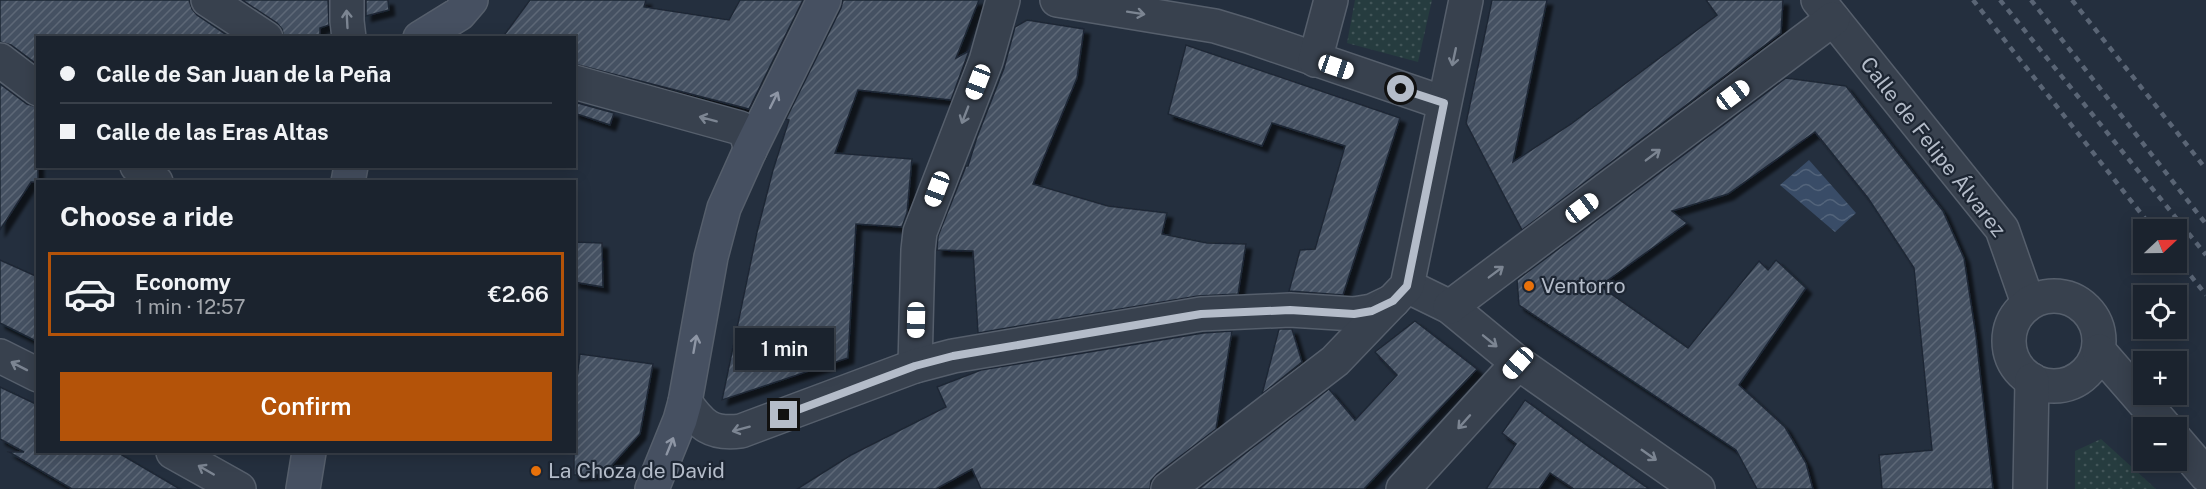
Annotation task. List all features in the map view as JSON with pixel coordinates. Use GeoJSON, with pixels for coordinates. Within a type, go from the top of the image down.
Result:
{"type":"FeatureCollection","features":[{"type":"Feature","properties":{"kind":"street"},"geometry":{"type":"LineString","coordinates":[[208,0],[263,36]]}},
{"type":"Feature","properties":{"kind":"street"},"geometry":{"type":"LineString","coordinates":[[347,0],[349,36]]}},
{"type":"Feature","properties":{"kind":"street"},"geometry":{"type":"LineString","coordinates":[[440,34],[471,0]]}},
{"type":"Feature","properties":{"kind":"street"},"geometry":{"type":"LineString","coordinates":[[652,489],[685,402],[711,257],[724,208],[824,0]]}},
{"type":"Feature","properties":{"kind":"street"},"geometry":{"type":"LineString","coordinates":[[915,366],[920,231],[986,60],[1003,0]]}},
{"type":"Feature","properties":{"kind":"street"},"geometry":{"type":"LineString","coordinates":[[1058,0],[1215,26],[1444,103]]}},
{"type":"Feature","properties":{"kind":"street"},"geometry":{"type":"LineString","coordinates":[[1315,60],[1331,0]]}},
{"type":"Feature","properties":{"kind":"street"},"geometry":{"type":"LineString","coordinates":[[1168,489],[1335,361],[1400,294],[1466,0]]}},
{"type":"Feature","properties":{"kind":"street"},"geometry":{"type":"LineString","coordinates":[[1450,307],[1826,9]]}},
{"type":"Feature","properties":{"kind":"street","name":"Calle de Felipe Álvarez"},"geometry":{"type":"LineString","coordinates":[[1826,9],[2002,230],[2028,303]]}},
{"type":"Feature","properties":{"kind":"street"},"geometry":{"type":"LineString","coordinates":[[0,60],[36,87]]}},
{"type":"Feature","properties":{"kind":"street"},"geometry":{"type":"LineString","coordinates":[[576,83],[740,128],[746,133],[750,150]]}},
{"type":"Feature","properties":{"kind":"street"},"geometry":{"type":"LineString","coordinates":[[138,168],[154,180]]}},
{"type":"Feature","properties":{"kind":"street"},"geometry":{"type":"LineString","coordinates":[[685,402],[708,428],[726,433],[741,431],[915,366],[953,356],[1017,343],[1201,314],[1290,310],[1354,314],[1372,311],[1400,294],[1450,307],[1518,363],[1698,489]]}},
{"type":"Feature","properties":{"kind":"street"},"geometry":{"type":"LineString","coordinates":[[2057,296],[2073,299],[2086,308],[2094,320],[2099,335],[2099,351],[2089,370],[2073,383],[2059,386],[2045,385],[2032,380],[2020,371],[2012,358],[2009,343],[2010,328],[2028,303],[2042,297],[2057,296]]}},
{"type":"Feature","properties":{"kind":"street"},"geometry":{"type":"LineString","coordinates":[[2099,351],[2156,417]]}},
{"type":"Feature","properties":{"kind":"street"},"geometry":{"type":"LineString","coordinates":[[0,356],[36,374]]}},
{"type":"Feature","properties":{"kind":"street"},"geometry":{"type":"LineString","coordinates":[[1404,489],[1518,363]]}},
{"type":"Feature","properties":{"kind":"street"},"geometry":{"type":"LineString","coordinates":[[2030,489],[2032,380]]}},
{"type":"Feature","properties":{"kind":"street"},"geometry":{"type":"LineString","coordinates":[[175,453],[239,489]]}},
{"type":"Feature","properties":{"kind":"street"},"geometry":{"type":"LineString","coordinates":[[302,488],[309,453]]}},
{"type":"Feature","properties":{"kind":"street"},"geometry":{"type":"LineString","coordinates":[[2187,453],[2206,475]]}},
{"type":"Feature","properties":{"kind":"green space"},"geometry":{"type":"Polygon","coordinates":[[[1355,0],[1432,0],[1418,62],[1347,43],[1355,0]]]}},
{"type":"Feature","properties":{"kind":"green space"},"geometry":{"type":"Polygon","coordinates":[[[2101,439],[2133,468],[2133,471],[2136,471],[2156,489],[2075,489],[2075,451],[2101,439]]]}},
{"type":"Feature","properties":{"kind":"water"},"geometry":{"type":"Polygon","coordinates":[[[1809,160],[1856,213],[1835,232],[1780,185],[1809,160]]]}},
{"type":"Feature","properties":{"kind":"building"},"geometry":{"type":"Polygon","coordinates":[[[0,0],[189,0],[197,15],[228,36],[36,36],[36,64],[11,45],[0,42],[0,0]]]}},
{"type":"Feature","properties":{"kind":"building"},"geometry":{"type":"Polygon","coordinates":[[[242,0],[328,0],[329,25],[320,28],[320,36],[284,36],[277,23],[242,0]]]}},
{"type":"Feature","properties":{"kind":"building"},"geometry":{"type":"Polygon","coordinates":[[[366,0],[388,0],[389,10],[366,16],[366,0]]]}},
{"type":"Feature","properties":{"kind":"building"},"geometry":{"type":"Polygon","coordinates":[[[530,0],[646,0],[644,7],[729,20],[740,0],[803,0],[749,109],[576,65],[576,36],[503,36],[530,0]]]}},
{"type":"Feature","properties":{"kind":"building"},"geometry":{"type":"Polygon","coordinates":[[[843,0],[979,0],[956,58],[969,51],[951,100],[858,90],[835,153],[912,159],[907,213],[902,227],[856,224],[848,358],[722,400],[757,232],[789,120],[786,119],[843,0]]]}},
{"type":"Feature","properties":{"kind":"building"},"geometry":{"type":"Polygon","coordinates":[[[1492,0],[1547,0],[1513,162],[1571,124],[1717,15],[1706,0],[1783,0],[1781,33],[1522,230],[1466,123],[1492,0]]]}},
{"type":"Feature","properties":{"kind":"building"},"geometry":{"type":"Polygon","coordinates":[[[1027,20],[1084,29],[1077,78],[1033,184],[1108,206],[1167,213],[1162,234],[1207,243],[1246,244],[1238,294],[1198,296],[978,333],[973,251],[937,250],[938,236],[966,166],[968,166],[1004,68],[1015,27],[1027,20]]]}},
{"type":"Feature","properties":{"kind":"building"},"geometry":{"type":"Polygon","coordinates":[[[1186,45],[1400,118],[1343,295],[1289,291],[1300,250],[1315,249],[1345,146],[1272,123],[1262,146],[1168,114],[1186,45]]]}},
{"type":"Feature","properties":{"kind":"building"},"geometry":{"type":"Polygon","coordinates":[[[1786,78],[1846,86],[1943,211],[1964,258],[1976,336],[1993,489],[1882,489],[1879,455],[1932,450],[1914,268],[1868,198],[1815,132],[1728,194],[1672,211],[1687,223],[1600,286],[1688,348],[1759,261],[1768,270],[1776,260],[1806,288],[1739,385],[1785,427],[1806,463],[1813,489],[1757,489],[1736,450],[1519,305],[1517,280],[1786,78]]]}},
{"type":"Feature","properties":{"kind":"building"},"geometry":{"type":"Polygon","coordinates":[[[0,84],[27,104],[36,106],[38,180],[31,182],[0,230],[0,84]]]}},
{"type":"Feature","properties":{"kind":"building"},"geometry":{"type":"Polygon","coordinates":[[[576,103],[614,113],[610,125],[576,114],[576,103]]]}},
{"type":"Feature","properties":{"kind":"building"},"geometry":{"type":"Polygon","coordinates":[[[576,242],[602,243],[603,287],[576,282],[576,242]]]}},
{"type":"Feature","properties":{"kind":"building"},"geometry":{"type":"Polygon","coordinates":[[[0,260],[36,276],[36,341],[0,323],[0,260]]]}},
{"type":"Feature","properties":{"kind":"building"},"geometry":{"type":"Polygon","coordinates":[[[1415,321],[1477,369],[1364,489],[1199,489],[1329,389],[1355,420],[1397,375],[1375,352],[1415,321]]]}},
{"type":"Feature","properties":{"kind":"building"},"geometry":{"type":"Polygon","coordinates":[[[1279,329],[1292,329],[1302,362],[1262,394],[1279,329]]]}},
{"type":"Feature","properties":{"kind":"building"},"geometry":{"type":"Polygon","coordinates":[[[1232,331],[1216,429],[1157,474],[1151,481],[1150,489],[981,489],[972,469],[936,489],[797,489],[851,455],[946,407],[937,387],[981,370],[1203,333],[1232,331]]]}},
{"type":"Feature","properties":{"kind":"building"},"geometry":{"type":"Polygon","coordinates":[[[580,354],[653,364],[640,434],[604,474],[574,475],[576,386],[580,354]]]}},
{"type":"Feature","properties":{"kind":"building"},"geometry":{"type":"Polygon","coordinates":[[[0,387],[36,404],[36,453],[119,453],[180,489],[72,489],[9,452],[24,452],[0,439],[0,387]]]}},
{"type":"Feature","properties":{"kind":"building"},"geometry":{"type":"Polygon","coordinates":[[[1525,400],[1649,489],[1574,489],[1550,473],[1539,489],[1486,489],[1516,444],[1502,433],[1525,400]]]}},
{"type":"Feature","properties":{"kind":"railway"},"geometry":{"type":"LineString","coordinates":[[1973,0],[2145,219]]}},
{"type":"Feature","properties":{"kind":"railway"},"geometry":{"type":"LineString","coordinates":[[2000,0],[2206,255]]}},
{"type":"Feature","properties":{"kind":"railway"},"geometry":{"type":"LineString","coordinates":[[2031,0],[2206,224]]}},
{"type":"Feature","properties":{"kind":"railway"},"geometry":{"type":"LineString","coordinates":[[2072,0],[2206,169]]}},
{"type":"Feature","properties":{"kind":"railway"},"geometry":{"type":"LineString","coordinates":[[2187,271],[2206,295]]}},
{"type":"Feature","properties":{"kind":"place","name":"Ventorro"},"geometry":{"type":"Point","coordinates":[1529,286]}},
{"type":"Feature","properties":{"kind":"place","name":"La Choza de David"},"geometry":{"type":"Point","coordinates":[536,471]}},
{"type":"Feature","properties":{"kind":"route"},"geometry":{"type":"LineString","coordinates":[[784,415],[915,366],[1017,343],[1201,314],[1290,310],[1354,314],[1372,311],[1393,301],[1407,286],[1444,103],[1401,89]]}}]}
